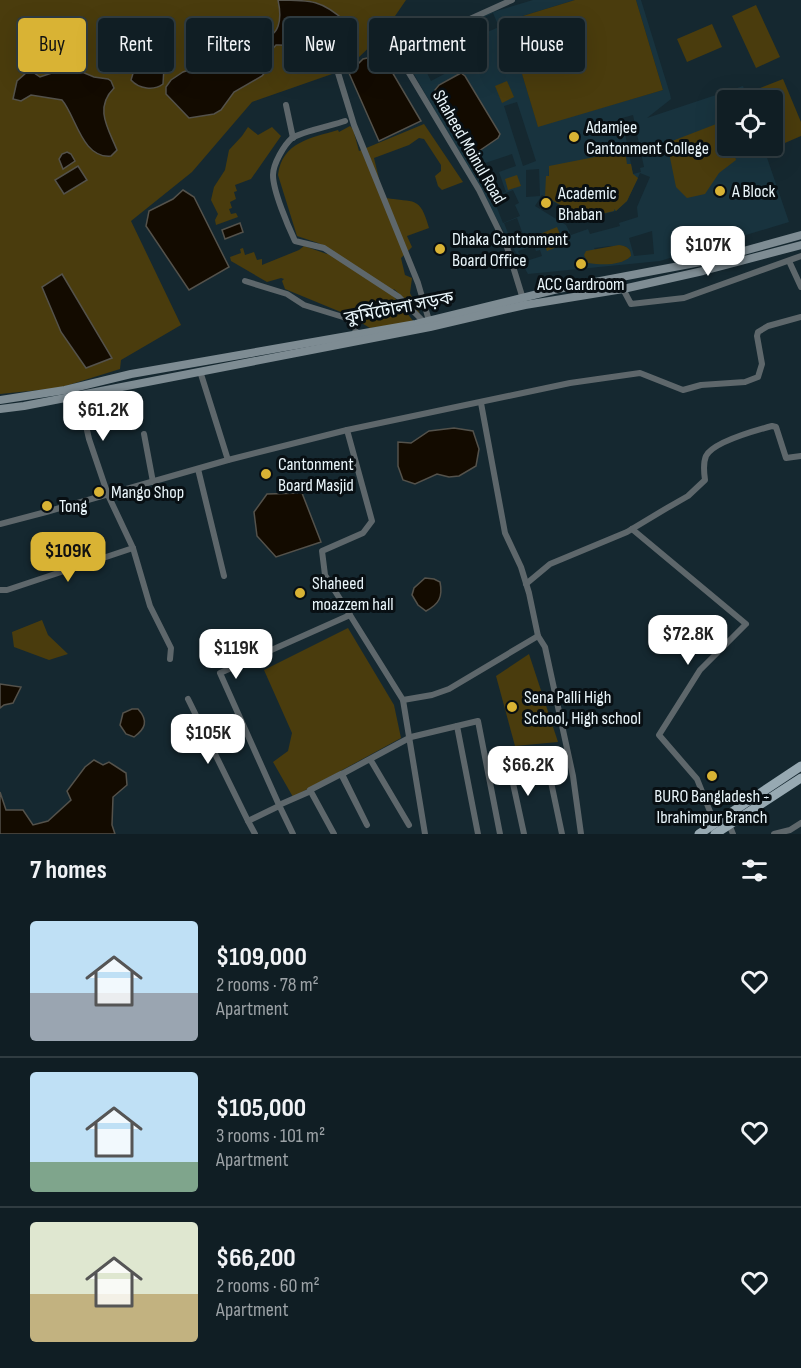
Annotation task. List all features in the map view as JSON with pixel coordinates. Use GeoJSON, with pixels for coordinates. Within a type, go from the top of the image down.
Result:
{"type":"FeatureCollection","features":[{"type":"Feature","properties":{"kind":"main road","name":"কুর্মিটোলা সড়ক"},"geometry":{"type":"LineString","coordinates":[[524,302],[558,289],[711,260],[801,234]]}},
{"type":"Feature","properties":{"kind":"main road","name":"কুর্মিটোলা সড়ক"},"geometry":{"type":"LineString","coordinates":[[0,410],[200,371],[524,302],[623,289],[703,272],[801,245]]}},
{"type":"Feature","properties":{"kind":"main road","name":"কুর্মিটোলা সড়ক"},"geometry":{"type":"LineString","coordinates":[[0,400],[65,390],[131,374],[356,337]]}},
{"type":"Feature","properties":{"kind":"main road"},"geometry":{"type":"LineString","coordinates":[[699,834],[801,766]]}},
{"type":"Feature","properties":{"kind":"main road"},"geometry":{"type":"LineString","coordinates":[[715,834],[801,778]]}},
{"type":"Feature","properties":{"kind":"street","name":"Shaheed Moinul Road"},"geometry":{"type":"LineString","coordinates":[[512,0],[494,3],[408,47],[402,58],[413,83],[479,190],[507,247],[524,302]]}},
{"type":"Feature","properties":{"kind":"street"},"geometry":{"type":"LineString","coordinates":[[338,72],[354,125],[418,283],[428,323]]}},
{"type":"Feature","properties":{"kind":"street"},"geometry":{"type":"LineString","coordinates":[[286,105],[293,138]]}},
{"type":"Feature","properties":{"kind":"street"},"geometry":{"type":"LineString","coordinates":[[345,121],[293,138],[274,167],[273,176],[290,229],[295,241],[324,248],[399,297],[428,323]]}},
{"type":"Feature","properties":{"kind":"street"},"geometry":{"type":"LineString","coordinates":[[623,289],[632,304],[684,298],[801,256]]}},
{"type":"Feature","properties":{"kind":"street"},"geometry":{"type":"LineString","coordinates":[[789,261],[801,287]]}},
{"type":"Feature","properties":{"kind":"street"},"geometry":{"type":"LineString","coordinates":[[245,281],[287,294],[304,305],[343,317],[355,324],[356,337]]}},
{"type":"Feature","properties":{"kind":"street"},"geometry":{"type":"LineString","coordinates":[[0,524],[228,460],[347,430],[570,383],[640,373],[683,390],[701,385],[745,382],[758,377],[761,370],[758,332],[801,317]]}},
{"type":"Feature","properties":{"kind":"street"},"geometry":{"type":"LineString","coordinates":[[200,371],[228,460]]}},
{"type":"Feature","properties":{"kind":"street"},"geometry":{"type":"LineString","coordinates":[[79,395],[89,439],[108,495],[133,548],[150,606],[171,648],[170,659]]}},
{"type":"Feature","properties":{"kind":"street"},"geometry":{"type":"LineString","coordinates":[[481,403],[505,533],[521,567],[538,636],[545,647],[573,776],[581,834]]}},
{"type":"Feature","properties":{"kind":"street"},"geometry":{"type":"LineString","coordinates":[[526,584],[550,564],[632,529],[688,496],[705,480],[705,458],[720,444],[772,426],[776,427],[786,458],[801,456]]}},
{"type":"Feature","properties":{"kind":"street"},"geometry":{"type":"LineString","coordinates":[[347,430],[372,521],[363,533],[322,551],[325,575],[403,700],[411,737],[425,834]]}},
{"type":"Feature","properties":{"kind":"street"},"geometry":{"type":"LineString","coordinates":[[144,434],[153,482]]}},
{"type":"Feature","properties":{"kind":"street"},"geometry":{"type":"LineString","coordinates":[[198,469],[224,576]]}},
{"type":"Feature","properties":{"kind":"street"},"geometry":{"type":"LineString","coordinates":[[632,529],[746,624],[700,670],[659,735],[697,778],[715,824]]}},
{"type":"Feature","properties":{"kind":"street"},"geometry":{"type":"LineString","coordinates":[[0,590],[7,590],[133,548]]}},
{"type":"Feature","properties":{"kind":"street"},"geometry":{"type":"LineString","coordinates":[[293,834],[220,673],[350,615]]}},
{"type":"Feature","properties":{"kind":"street"},"geometry":{"type":"LineString","coordinates":[[403,700],[432,695],[449,689],[538,636]]}},
{"type":"Feature","properties":{"kind":"street"},"geometry":{"type":"LineString","coordinates":[[188,699],[255,834]]}},
{"type":"Feature","properties":{"kind":"street"},"geometry":{"type":"LineString","coordinates":[[334,834],[310,790],[341,774],[367,825],[342,774],[411,737],[478,721],[500,834]]}},
{"type":"Feature","properties":{"kind":"street"},"geometry":{"type":"LineString","coordinates":[[457,726],[478,834]]}},
{"type":"Feature","properties":{"kind":"street"},"geometry":{"type":"LineString","coordinates":[[370,759],[409,825]]}},
{"type":"Feature","properties":{"kind":"street"},"geometry":{"type":"LineString","coordinates":[[547,763],[561,834]]}},
{"type":"Feature","properties":{"kind":"street"},"geometry":{"type":"LineString","coordinates":[[509,765],[524,834]]}},
{"type":"Feature","properties":{"kind":"street"},"geometry":{"type":"LineString","coordinates":[[279,806],[310,790],[334,834]]}},
{"type":"Feature","properties":{"kind":"street"},"geometry":{"type":"LineString","coordinates":[[248,821],[279,806],[293,834]]}},
{"type":"Feature","properties":{"kind":"street"},"geometry":{"type":"LineString","coordinates":[[774,834],[790,830],[801,823]]}},
{"type":"Feature","properties":{"kind":"street"},"geometry":{"type":"LineString","coordinates":[[729,824],[733,834]]}},
{"type":"Feature","properties":{"kind":"shaded area"},"geometry":{"type":"Polygon","coordinates":[[[0,0],[406,0],[394,18],[369,18],[369,47],[357,59],[357,18],[284,18],[284,72],[335,72],[252,102],[192,172],[131,221],[181,325],[121,360],[120,369],[59,388],[0,394],[0,0]]]}},
{"type":"Feature","properties":{"kind":"shaded area"},"geometry":{"type":"Polygon","coordinates":[[[278,0],[299,0],[323,5],[341,18],[284,18],[284,45],[276,45],[272,50],[272,34],[278,26],[280,14],[278,0]]]}},
{"type":"Feature","properties":{"kind":"shaded area"},"geometry":{"type":"Polygon","coordinates":[[[533,0],[575,0],[516,18],[499,18],[499,27],[493,13],[479,18],[493,12],[533,0]]]}},
{"type":"Feature","properties":{"kind":"shaded area"},"geometry":{"type":"Polygon","coordinates":[[[575,0],[636,0],[663,90],[538,127],[521,72],[585,72],[585,18],[516,18],[575,0]]]}},
{"type":"Feature","properties":{"kind":"shaded area"},"geometry":{"type":"Polygon","coordinates":[[[636,0],[641,0],[671,99],[647,118],[717,95],[717,156],[766,156],[789,222],[660,261],[528,274],[413,72],[426,72],[431,81],[448,72],[487,72],[487,32],[499,27],[499,72],[522,72],[538,126],[663,90],[636,0]],[[463,73],[435,90],[476,153],[500,134],[463,73]],[[517,102],[504,106],[523,166],[536,161],[517,102]],[[633,115],[622,118],[633,174],[641,172],[640,168],[644,167],[633,115]],[[512,154],[482,164],[494,196],[506,192],[499,172],[516,166],[512,154]],[[618,166],[549,169],[548,196],[582,215],[618,166]],[[539,169],[526,170],[526,197],[540,196],[539,169]],[[640,173],[627,201],[616,211],[583,219],[542,195],[535,206],[566,225],[571,235],[588,229],[590,234],[620,226],[619,223],[638,217],[637,207],[650,177],[640,173]],[[513,190],[493,198],[503,223],[520,216],[515,205],[519,203],[513,190]],[[517,218],[504,223],[514,248],[526,243],[517,218]],[[652,231],[629,238],[634,256],[654,254],[652,231]],[[534,246],[518,251],[523,262],[542,256],[540,250],[536,251],[534,246]],[[625,246],[594,248],[604,264],[623,261],[631,256],[630,250],[625,246]]]}},
{"type":"Feature","properties":{"kind":"shaded area"},"geometry":{"type":"Polygon","coordinates":[[[756,5],[780,57],[756,68],[732,16],[756,5]]]}},
{"type":"Feature","properties":{"kind":"shaded area"},"geometry":{"type":"Polygon","coordinates":[[[712,24],[722,47],[687,62],[677,39],[712,24]]]}},
{"type":"Feature","properties":{"kind":"shaded area"},"geometry":{"type":"Polygon","coordinates":[[[369,58],[369,72],[392,72],[421,121],[379,141],[349,73],[357,72],[357,65],[363,59],[369,58]]]}},
{"type":"Feature","properties":{"kind":"shaded area"},"geometry":{"type":"Polygon","coordinates":[[[55,72],[82,72],[111,81],[114,88],[108,96],[104,111],[107,126],[117,150],[111,156],[101,155],[86,144],[62,100],[31,95],[21,101],[13,99],[17,81],[26,73],[34,73],[40,77],[55,72]]]}},
{"type":"Feature","properties":{"kind":"shaded area"},"geometry":{"type":"Polygon","coordinates":[[[134,72],[164,72],[163,84],[155,88],[142,87],[131,80],[134,72]]]}},
{"type":"Feature","properties":{"kind":"shaded area"},"geometry":{"type":"Polygon","coordinates":[[[183,72],[265,72],[234,92],[221,110],[214,114],[189,118],[166,94],[166,87],[171,80],[183,72]]]}},
{"type":"Feature","properties":{"kind":"shaded area"},"geometry":{"type":"Polygon","coordinates":[[[461,73],[500,134],[498,138],[476,153],[435,90],[439,85],[461,73]]]}},
{"type":"Feature","properties":{"kind":"shaded area"},"geometry":{"type":"Polygon","coordinates":[[[783,79],[801,122],[801,136],[783,144],[783,90],[755,90],[783,79]]]}},
{"type":"Feature","properties":{"kind":"shaded area"},"geometry":{"type":"Polygon","coordinates":[[[507,81],[514,97],[502,103],[495,86],[507,81]]]}},
{"type":"Feature","properties":{"kind":"shaded area"},"geometry":{"type":"Polygon","coordinates":[[[743,86],[744,90],[731,90],[743,86]]]}},
{"type":"Feature","properties":{"kind":"shaded area"},"geometry":{"type":"Polygon","coordinates":[[[424,124],[463,182],[442,190],[438,186],[435,176],[441,171],[441,165],[424,139],[419,138],[409,145],[374,158],[386,198],[415,202],[426,217],[429,228],[407,236],[412,247],[401,258],[405,275],[412,278],[410,293],[420,314],[394,289],[391,293],[414,322],[370,328],[348,315],[285,289],[282,281],[284,279],[267,282],[231,261],[230,257],[241,253],[240,249],[243,248],[245,255],[254,252],[257,260],[262,259],[262,265],[304,246],[327,254],[334,251],[297,236],[278,175],[285,155],[299,143],[338,130],[339,132],[350,126],[353,129],[359,151],[424,124]]]}},
{"type":"Feature","properties":{"kind":"shaded area"},"geometry":{"type":"Polygon","coordinates":[[[717,124],[717,156],[735,156],[736,160],[719,173],[705,194],[687,198],[676,187],[667,143],[717,124]]]}},
{"type":"Feature","properties":{"kind":"shaded area"},"geometry":{"type":"Polygon","coordinates":[[[248,127],[258,135],[272,127],[281,136],[251,179],[235,185],[236,199],[230,202],[232,208],[229,209],[231,214],[236,213],[238,217],[216,225],[215,220],[218,214],[211,200],[214,187],[225,170],[229,150],[248,127]]]}},
{"type":"Feature","properties":{"kind":"shaded area"},"geometry":{"type":"Polygon","coordinates":[[[625,151],[627,164],[631,164],[633,174],[638,178],[627,201],[616,211],[614,209],[614,211],[584,218],[583,215],[582,217],[545,196],[549,166],[625,151]]]}},
{"type":"Feature","properties":{"kind":"shaded area"},"geometry":{"type":"Polygon","coordinates":[[[67,152],[75,161],[63,169],[59,159],[67,152]]]}},
{"type":"Feature","properties":{"kind":"shaded area"},"geometry":{"type":"Polygon","coordinates":[[[78,166],[87,180],[64,194],[55,180],[78,166]]]}},
{"type":"Feature","properties":{"kind":"shaded area"},"geometry":{"type":"Polygon","coordinates":[[[517,175],[521,186],[508,190],[505,179],[517,175]]]}},
{"type":"Feature","properties":{"kind":"shaded area"},"geometry":{"type":"Polygon","coordinates":[[[183,190],[194,197],[229,267],[189,290],[146,226],[149,211],[173,199],[183,190]]]}},
{"type":"Feature","properties":{"kind":"shaded area"},"geometry":{"type":"Polygon","coordinates":[[[240,223],[243,232],[225,239],[222,230],[240,223]]]}},
{"type":"Feature","properties":{"kind":"shaded area"},"geometry":{"type":"Polygon","coordinates":[[[557,227],[564,244],[547,251],[540,234],[557,227]]]}},
{"type":"Feature","properties":{"kind":"shaded area"},"geometry":{"type":"Polygon","coordinates":[[[619,245],[628,248],[631,256],[622,262],[588,263],[584,255],[586,251],[619,245]]]}},
{"type":"Feature","properties":{"kind":"shaded area"},"geometry":{"type":"Polygon","coordinates":[[[62,274],[112,358],[86,368],[61,332],[42,287],[62,274]]]}},
{"type":"Feature","properties":{"kind":"shaded area"},"geometry":{"type":"Polygon","coordinates":[[[454,428],[473,431],[479,449],[476,466],[459,476],[449,477],[437,474],[415,484],[403,480],[398,466],[398,442],[411,443],[429,431],[454,428]]]}},
{"type":"Feature","properties":{"kind":"shaded area"},"geometry":{"type":"Polygon","coordinates":[[[302,493],[321,542],[276,557],[257,536],[254,512],[267,494],[302,493]]]}},
{"type":"Feature","properties":{"kind":"shaded area"},"geometry":{"type":"Polygon","coordinates":[[[425,578],[440,582],[441,587],[439,600],[426,611],[418,605],[412,595],[414,588],[425,578]]]}},
{"type":"Feature","properties":{"kind":"shaded area"},"geometry":{"type":"Polygon","coordinates":[[[42,620],[48,635],[68,654],[49,660],[14,647],[12,632],[42,620]]]}},
{"type":"Feature","properties":{"kind":"shaded area"},"geometry":{"type":"Polygon","coordinates":[[[348,628],[394,705],[401,738],[293,797],[273,762],[288,751],[292,733],[264,670],[348,628]]]}},
{"type":"Feature","properties":{"kind":"shaded area"},"geometry":{"type":"Polygon","coordinates":[[[529,654],[558,742],[515,746],[496,676],[529,654]]]}},
{"type":"Feature","properties":{"kind":"shaded area"},"geometry":{"type":"Polygon","coordinates":[[[0,684],[21,687],[13,703],[0,708],[0,684]]]}},
{"type":"Feature","properties":{"kind":"shaded area"},"geometry":{"type":"Polygon","coordinates":[[[138,709],[144,717],[143,728],[134,737],[126,734],[120,725],[123,713],[138,709]]]}},
{"type":"Feature","properties":{"kind":"shaded area"},"geometry":{"type":"Polygon","coordinates":[[[94,760],[103,765],[109,762],[126,773],[127,785],[113,797],[112,825],[115,834],[0,834],[0,792],[6,810],[23,810],[33,825],[48,821],[71,800],[67,791],[85,767],[94,760]]]}},
{"type":"Feature","properties":{"kind":"place","name":"Adamjee Cantonment College"},"geometry":{"type":"Point","coordinates":[574,137]}},
{"type":"Feature","properties":{"kind":"place","name":"A Block"},"geometry":{"type":"Point","coordinates":[720,191]}},
{"type":"Feature","properties":{"kind":"place","name":"Academic Bhaban"},"geometry":{"type":"Point","coordinates":[546,203]}},
{"type":"Feature","properties":{"kind":"place","name":"Dhaka Cantonment Board Office"},"geometry":{"type":"Point","coordinates":[440,249]}},
{"type":"Feature","properties":{"kind":"place","name":"ACC Gardroom"},"geometry":{"type":"Point","coordinates":[581,264]}},
{"type":"Feature","properties":{"kind":"place","name":"Cantonment Board Masjid"},"geometry":{"type":"Point","coordinates":[266,474]}},
{"type":"Feature","properties":{"kind":"place","name":"Mango Shop"},"geometry":{"type":"Point","coordinates":[99,492]}},
{"type":"Feature","properties":{"kind":"place","name":"Tong"},"geometry":{"type":"Point","coordinates":[47,506]}},
{"type":"Feature","properties":{"kind":"place","name":"Shaheed moazzem hall"},"geometry":{"type":"Point","coordinates":[300,593]}},
{"type":"Feature","properties":{"kind":"place","name":"Sena Palli High School, High school"},"geometry":{"type":"Point","coordinates":[512,707]}},
{"type":"Feature","properties":{"kind":"place","name":"BURO Bangladesh - Ibrahimpur Branch"},"geometry":{"type":"Point","coordinates":[712,776]}}]}
